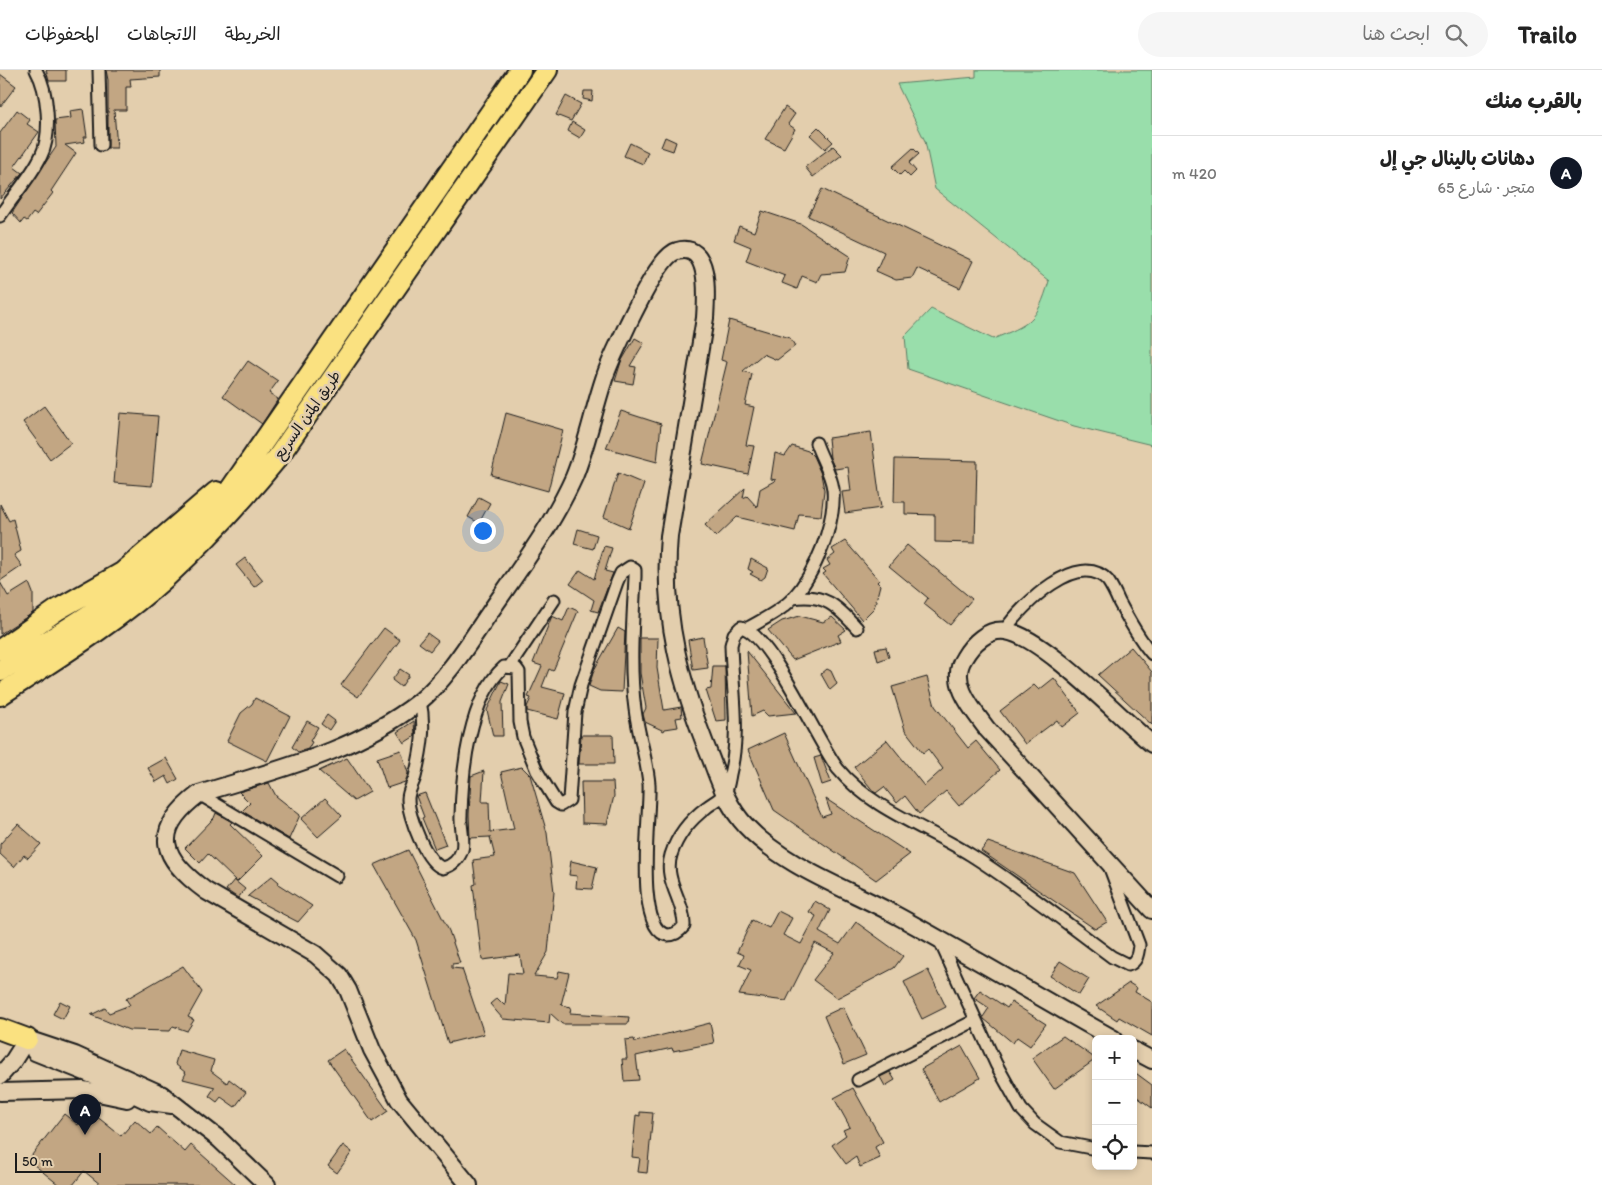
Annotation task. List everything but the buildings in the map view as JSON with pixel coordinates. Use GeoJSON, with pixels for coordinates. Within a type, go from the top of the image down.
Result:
{"type":"FeatureCollection","features":[{"type":"Feature","properties":{"kind":"highway","name":"طريق المتن السريع"},"geometry":{"type":"LineString","coordinates":[[0,671],[119,595],[165,557],[202,522],[228,493],[520,70]]}},
{"type":"Feature","properties":{"kind":"highway","name":"طريق المتن السريع"},"geometry":{"type":"LineString","coordinates":[[0,695],[119,614],[166,577],[234,511],[278,458],[547,70]]}},
{"type":"Feature","properties":{"kind":"highway"},"geometry":{"type":"LineString","coordinates":[[0,650],[57,610],[122,573],[192,512],[243,471]]}},
{"type":"Feature","properties":{"kind":"highway"},"geometry":{"type":"LineString","coordinates":[[0,1029],[29,1045]]}},
{"type":"Feature","properties":{"kind":"highway"},"geometry":{"type":"LineString","coordinates":[[0,1040],[29,1045]]}},
{"type":"Feature","properties":{"kind":"street"},"geometry":{"type":"LineString","coordinates":[[0,216],[29,175],[45,147],[45,97],[36,70]]}},
{"type":"Feature","properties":{"kind":"street"},"geometry":{"type":"LineString","coordinates":[[100,70],[101,145]]}},
{"type":"Feature","properties":{"kind":"street"},"geometry":{"type":"LineString","coordinates":[[469,1185],[443,1152],[416,1124],[399,1100],[376,1057],[348,990],[339,975],[315,954],[206,891],[179,869],[166,846],[167,831],[172,819],[199,794],[340,748],[389,722],[420,701],[470,640],[561,503],[583,452],[612,358],[637,308],[664,261],[675,251],[691,252],[697,256],[705,272],[705,318],[669,536],[666,567],[671,630],[680,672],[693,717],[725,793],[737,815],[772,848],[791,861],[938,937],[1107,1035]]}},
{"type":"Feature","properties":{"kind":"street"},"geometry":{"type":"LineString","coordinates":[[420,701],[423,722],[422,748],[408,797],[426,853],[432,861],[443,868],[454,863],[463,848],[461,816],[464,771],[477,712],[493,679],[504,667],[510,666],[519,672],[520,722],[529,752],[556,802],[565,804],[571,794],[574,721],[581,685],[621,573],[627,567],[634,570],[633,690],[649,784],[647,890],[651,918],[664,934],[675,934],[684,926],[683,914],[672,886],[671,856],[676,843],[687,826],[698,814],[725,793],[736,741],[731,645],[737,630],[741,627],[748,628],[793,598],[810,573],[831,518],[833,488],[816,442]]}},
{"type":"Feature","properties":{"kind":"street"},"geometry":{"type":"LineString","coordinates":[[1005,630],[1027,604],[1058,580],[1073,573],[1093,572],[1108,581],[1134,630],[1152,654]]}},
{"type":"Feature","properties":{"kind":"street"},"geometry":{"type":"LineString","coordinates":[[793,598],[809,595],[819,597],[843,612],[857,628]]}},
{"type":"Feature","properties":{"kind":"street"},"geometry":{"type":"LineString","coordinates":[[510,666],[554,600]]}},
{"type":"Feature","properties":{"kind":"street"},"geometry":{"type":"LineString","coordinates":[[748,628],[788,681],[826,751],[839,769],[853,783],[891,810],[971,855],[1112,957],[1128,965],[1134,963],[1137,958],[1138,945],[1107,860]]}},
{"type":"Feature","properties":{"kind":"street"},"geometry":{"type":"LineString","coordinates":[[1152,744],[1062,664],[1022,636],[1005,630],[991,632],[969,649],[961,662],[961,687],[968,703],[987,729],[1152,910]]}},
{"type":"Feature","properties":{"kind":"street"},"geometry":{"type":"LineString","coordinates":[[199,794],[337,876]]}},
{"type":"Feature","properties":{"kind":"street"},"geometry":{"type":"LineString","coordinates":[[938,937],[1009,1090],[1021,1109],[1035,1124],[1060,1142],[1092,1148]]}},
{"type":"Feature","properties":{"kind":"street"},"geometry":{"type":"LineString","coordinates":[[858,1080],[976,1020]]}},
{"type":"Feature","properties":{"kind":"street"},"geometry":{"type":"LineString","coordinates":[[0,1076],[29,1045]]}},
{"type":"Feature","properties":{"kind":"street"},"geometry":{"type":"LineString","coordinates":[[0,1087],[20,1069],[29,1045]]}},
{"type":"Feature","properties":{"kind":"street"},"geometry":{"type":"LineString","coordinates":[[29,1045],[150,1102]]}},
{"type":"Feature","properties":{"kind":"street"},"geometry":{"type":"LineString","coordinates":[[29,1045],[75,1055],[161,1094],[174,1106],[219,1139],[267,1185]]}},
{"type":"Feature","properties":{"kind":"street"},"geometry":{"type":"LineString","coordinates":[[1137,1052],[1152,1060]]}},
{"type":"Feature","properties":{"kind":"street"},"geometry":{"type":"LineString","coordinates":[[0,1092],[84,1090],[174,1106]]}},
{"type":"Feature","properties":{"kind":"street"},"geometry":{"type":"LineString","coordinates":[[1137,1152],[1152,1153]]}},
{"type":"Feature","properties":{"kind":"green space"},"geometry":{"type":"Polygon","coordinates":[[[976,70],[1152,70],[1152,445],[1074,426],[908,369],[905,336],[931,309],[993,339],[1024,325],[1030,320],[1036,313],[1045,295],[1049,281],[935,189],[925,141],[897,84],[976,77],[976,70]]]}},
{"type":"Feature","properties":{"kind":"place","name":"دهانات بالينال جي إل"},"geometry":{"type":"Point","coordinates":[85,1135]}}]}
